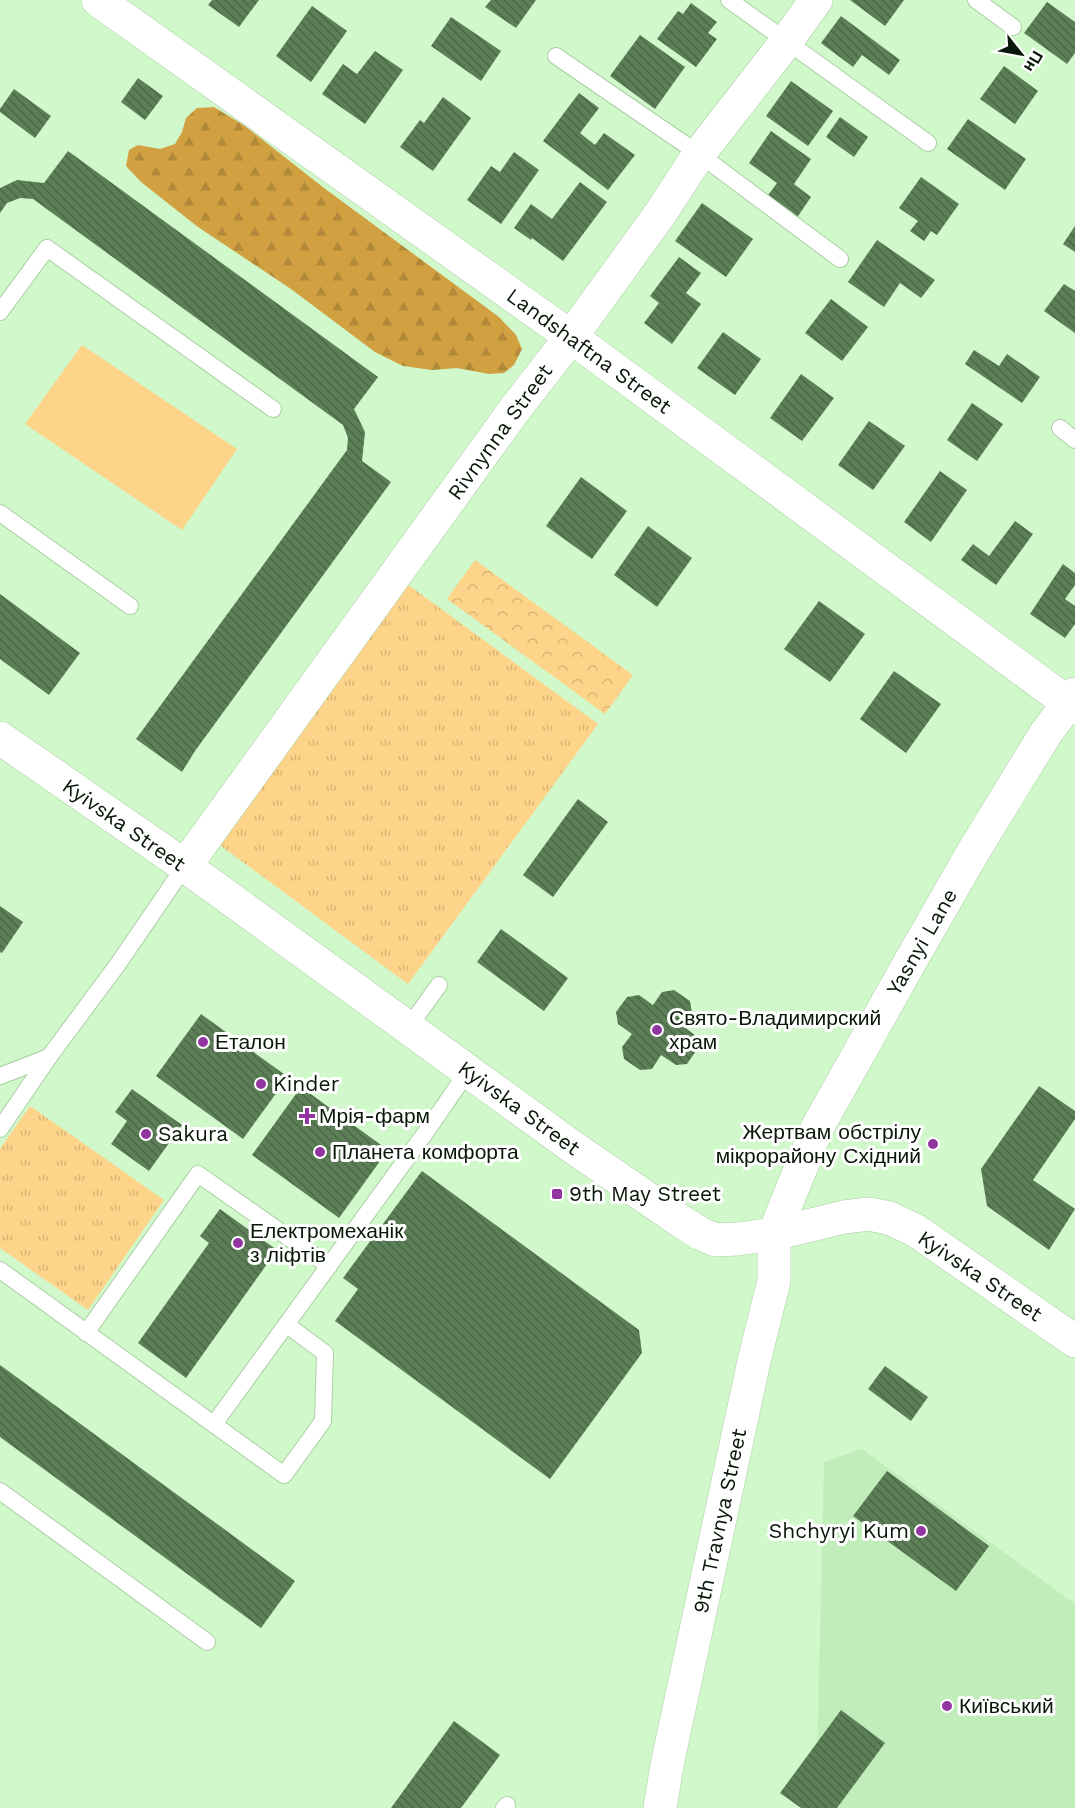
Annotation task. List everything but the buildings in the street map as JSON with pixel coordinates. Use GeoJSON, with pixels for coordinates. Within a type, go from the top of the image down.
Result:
{"type":"FeatureCollection","features":[{"type":"Feature","properties":{"kind":"street","name":"Landshaftna Street"},"geometry":{"type":"LineString","coordinates":[[98,0],[571,337],[1073,702]]}},
{"type":"Feature","properties":{"kind":"street","name":"Rivnynna Street"},"geometry":{"type":"LineString","coordinates":[[185,866],[660,214],[699,154],[816,0]]}},
{"type":"Feature","properties":{"kind":"street","name":"Yasnyi Lane"},"geometry":{"type":"LineString","coordinates":[[774,1234],[817,1128],[976,847],[1046,733],[1073,702]]}},
{"type":"Feature","properties":{"kind":"street","name":"Kyivska Street"},"geometry":{"type":"LineString","coordinates":[[0,738],[185,866],[574,1148],[701,1234],[716,1240],[738,1239],[774,1234],[844,1217],[869,1214],[890,1218],[915,1230],[1075,1341]]}},
{"type":"Feature","properties":{"kind":"street","name":"9th Travnya Street"},"geometry":{"type":"LineString","coordinates":[[660,1808],[754,1361],[774,1281],[774,1234]]}},
{"type":"Feature","properties":{"kind":"lane"},"geometry":{"type":"LineString","coordinates":[[729,0],[928,142]]}},
{"type":"Feature","properties":{"kind":"lane"},"geometry":{"type":"LineString","coordinates":[[975,0],[1013,27]]}},
{"type":"Feature","properties":{"kind":"lane"},"geometry":{"type":"LineString","coordinates":[[556,56],[699,154],[840,259]]}},
{"type":"Feature","properties":{"kind":"lane"},"geometry":{"type":"LineString","coordinates":[[0,312],[47,248],[273,409]]}},
{"type":"Feature","properties":{"kind":"lane"},"geometry":{"type":"LineString","coordinates":[[1060,429],[1075,440]]}},
{"type":"Feature","properties":{"kind":"lane"},"geometry":{"type":"LineString","coordinates":[[0,513],[130,606]]}},
{"type":"Feature","properties":{"kind":"lane"},"geometry":{"type":"LineString","coordinates":[[0,1129],[185,866]]}},
{"type":"Feature","properties":{"kind":"lane"},"geometry":{"type":"LineString","coordinates":[[408,1028],[439,985]]}},
{"type":"Feature","properties":{"kind":"lane"},"geometry":{"type":"LineString","coordinates":[[0,1076],[49,1057]]}},
{"type":"Feature","properties":{"kind":"lane"},"geometry":{"type":"LineString","coordinates":[[214,1424],[468,1071]]}},
{"type":"Feature","properties":{"kind":"lane"},"geometry":{"type":"LineString","coordinates":[[86,1333],[198,1173],[329,1266]]}},
{"type":"Feature","properties":{"kind":"lane"},"geometry":{"type":"LineString","coordinates":[[0,1270],[284,1475],[323,1421],[325,1353],[286,1324]]}},
{"type":"Feature","properties":{"kind":"lane"},"geometry":{"type":"LineString","coordinates":[[0,1491],[207,1642]]}},
{"type":"Feature","properties":{"kind":"shaded area","name":"Київський"},"geometry":{"type":"Polygon","coordinates":[[[862,1449],[1075,1604],[1075,1808],[816,1808],[824,1462],[862,1449]]]}},
{"type":"Feature","properties":{"kind":"green space"},"geometry":{"type":"Polygon","coordinates":[[[214,107],[245,126],[324,188],[499,317],[516,335],[522,349],[514,365],[504,373],[489,374],[457,368],[432,370],[403,366],[375,352],[291,289],[198,227],[141,182],[126,166],[129,150],[138,145],[160,149],[175,144],[186,118],[197,108],[214,107]]]}},
{"type":"Feature","properties":{"kind":"green space"},"geometry":{"type":"Polygon","coordinates":[[[82,345],[237,449],[182,530],[25,424],[82,345]]]}},
{"type":"Feature","properties":{"kind":"green space"},"geometry":{"type":"Polygon","coordinates":[[[475,560],[633,675],[605,714],[447,599],[475,560]]]}},
{"type":"Feature","properties":{"kind":"green space"},"geometry":{"type":"Polygon","coordinates":[[[403,581],[598,724],[408,984],[213,840],[403,581]]]}},
{"type":"Feature","properties":{"kind":"green space"},"geometry":{"type":"Polygon","coordinates":[[[30,1106],[164,1200],[88,1310],[0,1248],[0,1149],[30,1106]]]}},
{"type":"Feature","properties":{"kind":"place","name":"Свято-Владимирский храм"},"geometry":{"type":"Point","coordinates":[657,1030]}},
{"type":"Feature","properties":{"kind":"place","name":"Еталон"},"geometry":{"type":"Point","coordinates":[203,1042]}},
{"type":"Feature","properties":{"kind":"place","name":"Kinder"},"geometry":{"type":"Point","coordinates":[261,1084]}},
{"type":"Feature","properties":{"kind":"place","name":"Мрія-фарм"},"geometry":{"type":"Point","coordinates":[307,1116]}},
{"type":"Feature","properties":{"kind":"place","name":"Sakura"},"geometry":{"type":"Point","coordinates":[146,1134]}},
{"type":"Feature","properties":{"kind":"place","name":"Жертвам обстрілу мікрорайону Східний"},"geometry":{"type":"Point","coordinates":[933,1144]}},
{"type":"Feature","properties":{"kind":"place","name":"Планета комфорта"},"geometry":{"type":"Point","coordinates":[320,1152]}},
{"type":"Feature","properties":{"kind":"place","name":"9th May Street"},"geometry":{"type":"Point","coordinates":[557,1194]}},
{"type":"Feature","properties":{"kind":"place","name":"Електромеханік з ліфтів"},"geometry":{"type":"Point","coordinates":[238,1243]}},
{"type":"Feature","properties":{"kind":"place","name":"Shchyryi Kum"},"geometry":{"type":"Point","coordinates":[921,1531]}},
{"type":"Feature","properties":{"kind":"place","name":"Київський"},"geometry":{"type":"Point","coordinates":[947,1706]}}]}
